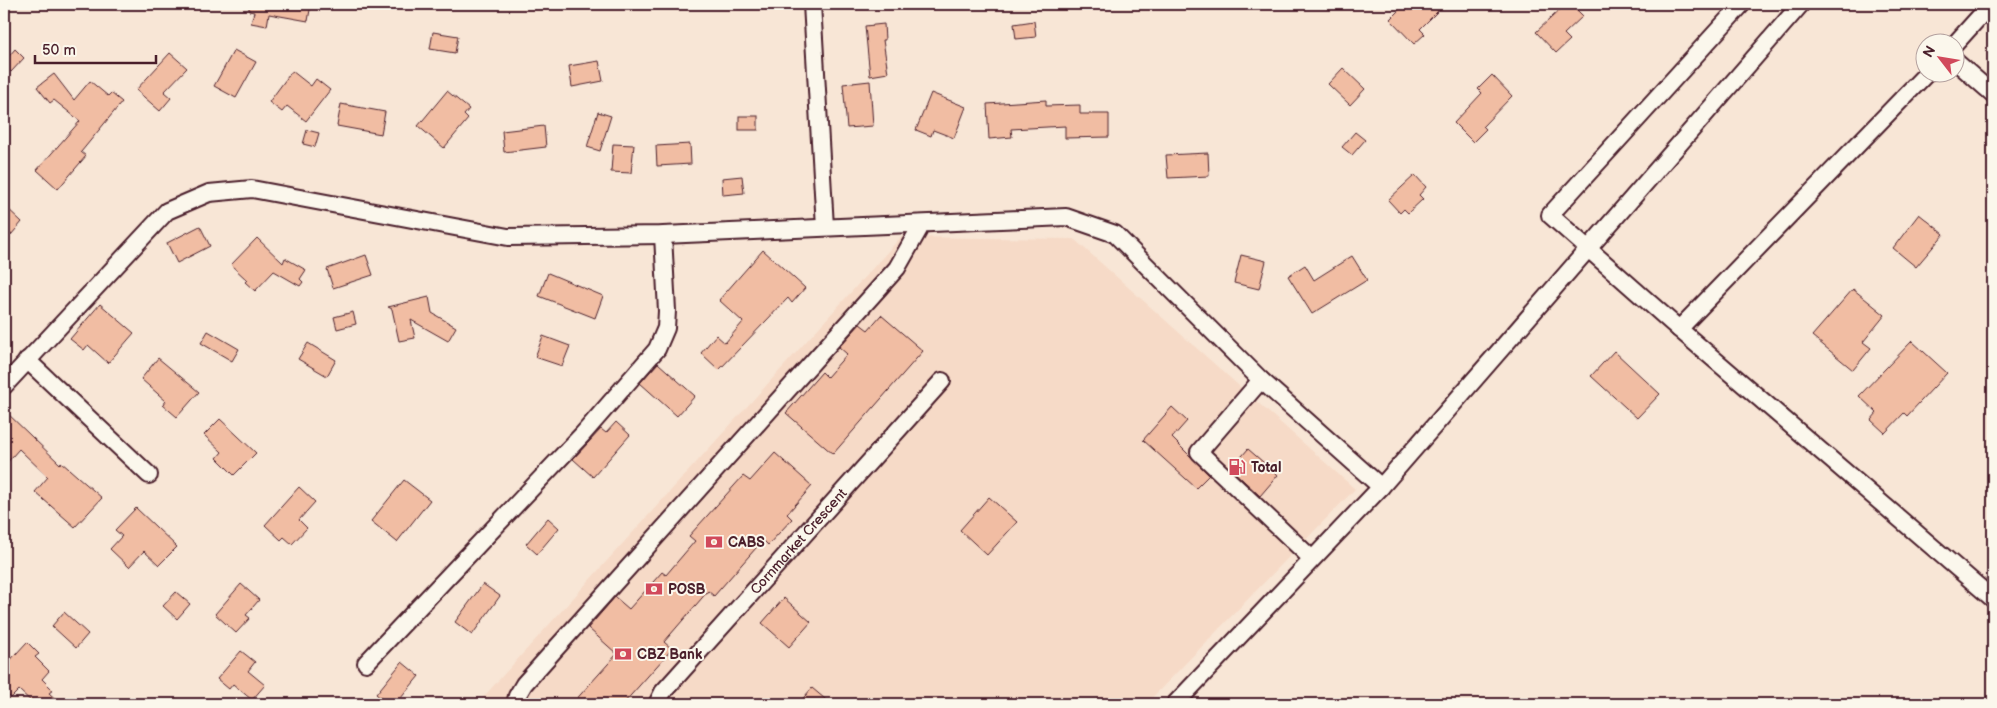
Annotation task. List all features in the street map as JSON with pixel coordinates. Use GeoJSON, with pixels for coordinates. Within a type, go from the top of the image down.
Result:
{"type":"FeatureCollection","features":[{"type":"Feature","properties":{"kind":"street"},"geometry":{"type":"LineString","coordinates":[[812,4],[825,227]]}},
{"type":"Feature","properties":{"kind":"street"},"geometry":{"type":"LineString","coordinates":[[1742,4],[1550,215],[1679,329],[1993,599]]}},
{"type":"Feature","properties":{"kind":"street"},"geometry":{"type":"LineString","coordinates":[[1175,704],[1381,486],[1801,4]]}},
{"type":"Feature","properties":{"kind":"street"},"geometry":{"type":"LineString","coordinates":[[1964,34],[1991,4]]}},
{"type":"Feature","properties":{"kind":"street"},"geometry":{"type":"LineString","coordinates":[[1964,69],[1993,94]]}},
{"type":"Feature","properties":{"kind":"street"},"geometry":{"type":"LineString","coordinates":[[1679,329],[1918,82]]}},
{"type":"Feature","properties":{"kind":"street"},"geometry":{"type":"LineString","coordinates":[[4,386],[167,211],[210,193],[252,189],[508,237],[663,235],[1066,217],[1115,234],[1261,380],[1381,486]]}},
{"type":"Feature","properties":{"kind":"street"},"geometry":{"type":"LineString","coordinates":[[515,704],[524,684],[897,268],[922,224]]}},
{"type":"Feature","properties":{"kind":"street"},"geometry":{"type":"LineString","coordinates":[[366,664],[582,435],[657,349],[666,328],[667,310],[663,235]]}},
{"type":"Feature","properties":{"kind":"street"},"geometry":{"type":"LineString","coordinates":[[27,360],[149,475]]}},
{"type":"Feature","properties":{"kind":"street"},"geometry":{"type":"LineString","coordinates":[[1261,380],[1199,452],[1311,558]]}},
{"type":"Feature","properties":{"kind":"street","name":"Cornmarket Crescent"},"geometry":{"type":"LineString","coordinates":[[657,704],[663,692],[942,381]]}},
{"type":"Feature","properties":{"kind":"shaded area"},"geometry":{"type":"Polygon","coordinates":[[[901,237],[1074,239],[1355,489],[1146,704],[477,704],[901,237]]]}},
{"type":"Feature","properties":{"kind":"building"},"geometry":{"type":"Polygon","coordinates":[[[249,4],[311,4],[308,21],[269,14],[267,26],[251,23],[254,12],[249,11],[249,4]]]}},
{"type":"Feature","properties":{"kind":"building"},"geometry":{"type":"Polygon","coordinates":[[[1405,4],[1431,4],[1438,11],[1420,29],[1425,34],[1414,44],[1390,19],[1405,4]]]}},
{"type":"Feature","properties":{"kind":"building"},"geometry":{"type":"Polygon","coordinates":[[[1566,4],[1571,4],[1583,16],[1564,34],[1570,40],[1556,53],[1536,32],[1566,4]]]}},
{"type":"Feature","properties":{"kind":"building"},"geometry":{"type":"Polygon","coordinates":[[[1034,21],[1036,37],[1016,39],[1014,24],[1034,21]]]}},
{"type":"Feature","properties":{"kind":"building"},"geometry":{"type":"Polygon","coordinates":[[[884,24],[885,40],[883,40],[888,73],[870,76],[865,26],[884,24]]]}},
{"type":"Feature","properties":{"kind":"building"},"geometry":{"type":"Polygon","coordinates":[[[433,32],[458,36],[455,53],[430,49],[433,32]]]}},
{"type":"Feature","properties":{"kind":"building"},"geometry":{"type":"Polygon","coordinates":[[[15,49],[24,58],[11,72],[4,66],[4,62],[15,49]]]}},
{"type":"Feature","properties":{"kind":"building"},"geometry":{"type":"Polygon","coordinates":[[[234,50],[256,62],[236,98],[214,86],[234,50]]]}},
{"type":"Feature","properties":{"kind":"building"},"geometry":{"type":"Polygon","coordinates":[[[170,53],[187,68],[164,92],[171,98],[160,111],[136,90],[170,53]]]}},
{"type":"Feature","properties":{"kind":"building"},"geometry":{"type":"Polygon","coordinates":[[[599,61],[603,81],[572,87],[569,66],[599,61]]]}},
{"type":"Feature","properties":{"kind":"building"},"geometry":{"type":"Polygon","coordinates":[[[1343,68],[1365,89],[1350,105],[1328,84],[1343,68]]]}},
{"type":"Feature","properties":{"kind":"building"},"geometry":{"type":"Polygon","coordinates":[[[292,71],[311,86],[316,79],[330,90],[306,121],[287,106],[282,112],[269,102],[292,71]]]}},
{"type":"Feature","properties":{"kind":"building"},"geometry":{"type":"Polygon","coordinates":[[[54,74],[74,100],[90,81],[108,96],[111,93],[122,102],[81,152],[86,156],[58,189],[37,170],[80,121],[54,100],[50,103],[37,87],[54,74]]]}},
{"type":"Feature","properties":{"kind":"building"},"geometry":{"type":"Polygon","coordinates":[[[1492,75],[1512,96],[1483,126],[1486,129],[1473,142],[1454,123],[1482,93],[1478,89],[1492,75]]]}},
{"type":"Feature","properties":{"kind":"building"},"geometry":{"type":"Polygon","coordinates":[[[870,81],[873,126],[847,128],[843,84],[870,81]]]}},
{"type":"Feature","properties":{"kind":"building"},"geometry":{"type":"Polygon","coordinates":[[[447,91],[469,109],[464,115],[468,119],[444,148],[418,126],[447,91]]]}},
{"type":"Feature","properties":{"kind":"building"},"geometry":{"type":"Polygon","coordinates":[[[931,93],[966,107],[954,138],[933,130],[931,136],[916,130],[931,93]]]}},
{"type":"Feature","properties":{"kind":"building"},"geometry":{"type":"Polygon","coordinates":[[[1046,100],[1046,106],[1080,105],[1080,114],[1109,114],[1109,137],[1065,138],[1065,126],[1011,129],[1012,137],[989,139],[987,104],[1046,100]]]}},
{"type":"Feature","properties":{"kind":"building"},"geometry":{"type":"Polygon","coordinates":[[[341,104],[385,112],[381,134],[337,126],[341,104]]]}},
{"type":"Feature","properties":{"kind":"building"},"geometry":{"type":"Polygon","coordinates":[[[598,112],[611,116],[600,151],[587,147],[598,112]]]}},
{"type":"Feature","properties":{"kind":"building"},"geometry":{"type":"Polygon","coordinates":[[[739,116],[758,116],[758,130],[739,130],[739,116]]]}},
{"type":"Feature","properties":{"kind":"building"},"geometry":{"type":"Polygon","coordinates":[[[544,126],[546,147],[504,152],[502,131],[544,126]]]}},
{"type":"Feature","properties":{"kind":"building"},"geometry":{"type":"Polygon","coordinates":[[[307,130],[319,133],[315,147],[303,144],[307,130]]]}},
{"type":"Feature","properties":{"kind":"building"},"geometry":{"type":"Polygon","coordinates":[[[1355,132],[1365,140],[1352,155],[1342,147],[1355,132]]]}},
{"type":"Feature","properties":{"kind":"building"},"geometry":{"type":"Polygon","coordinates":[[[613,144],[634,145],[631,173],[611,172],[613,144]]]}},
{"type":"Feature","properties":{"kind":"building"},"geometry":{"type":"Polygon","coordinates":[[[690,144],[691,164],[657,166],[656,146],[690,144]]]}},
{"type":"Feature","properties":{"kind":"building"},"geometry":{"type":"Polygon","coordinates":[[[1208,153],[1209,176],[1168,178],[1166,155],[1208,153]]]}},
{"type":"Feature","properties":{"kind":"building"},"geometry":{"type":"Polygon","coordinates":[[[1415,175],[1426,187],[1419,195],[1423,199],[1408,213],[1404,209],[1400,213],[1388,200],[1415,175]]]}},
{"type":"Feature","properties":{"kind":"building"},"geometry":{"type":"Polygon","coordinates":[[[742,176],[744,193],[723,195],[722,178],[742,176]]]}},
{"type":"Feature","properties":{"kind":"building"},"geometry":{"type":"Polygon","coordinates":[[[4,205],[22,222],[11,235],[4,229],[4,205]]]}},
{"type":"Feature","properties":{"kind":"building"},"geometry":{"type":"Polygon","coordinates":[[[1919,214],[1944,234],[1916,267],[1893,248],[1919,214]]]}},
{"type":"Feature","properties":{"kind":"building"},"geometry":{"type":"Polygon","coordinates":[[[200,226],[210,246],[177,263],[167,243],[200,226]]]}},
{"type":"Feature","properties":{"kind":"building"},"geometry":{"type":"Polygon","coordinates":[[[257,238],[283,263],[285,258],[306,270],[300,279],[303,282],[300,286],[274,271],[255,291],[245,282],[247,280],[231,265],[257,238]]]}},
{"type":"Feature","properties":{"kind":"building"},"geometry":{"type":"Polygon","coordinates":[[[763,250],[805,288],[792,303],[788,298],[719,370],[701,353],[716,335],[725,343],[743,322],[719,300],[763,250]]]}},
{"type":"Feature","properties":{"kind":"building"},"geometry":{"type":"Polygon","coordinates":[[[366,255],[373,275],[333,288],[327,269],[366,255]]]}},
{"type":"Feature","properties":{"kind":"building"},"geometry":{"type":"Polygon","coordinates":[[[1241,255],[1266,261],[1259,289],[1234,283],[1241,255]]]}},
{"type":"Feature","properties":{"kind":"building"},"geometry":{"type":"Polygon","coordinates":[[[1352,256],[1367,280],[1312,314],[1288,276],[1305,265],[1314,280],[1352,256]]]}},
{"type":"Feature","properties":{"kind":"building"},"geometry":{"type":"Polygon","coordinates":[[[548,273],[603,296],[595,318],[539,296],[548,273]]]}},
{"type":"Feature","properties":{"kind":"building"},"geometry":{"type":"Polygon","coordinates":[[[1853,289],[1885,315],[1863,342],[1871,348],[1853,370],[1812,336],[1853,289]]]}},
{"type":"Feature","properties":{"kind":"building"},"geometry":{"type":"Polygon","coordinates":[[[429,297],[432,313],[456,327],[448,341],[411,320],[415,338],[399,341],[392,309],[388,307],[429,297]]]}},
{"type":"Feature","properties":{"kind":"building"},"geometry":{"type":"Polygon","coordinates":[[[100,304],[134,333],[108,363],[88,345],[84,350],[70,339],[100,304]]]}},
{"type":"Feature","properties":{"kind":"building"},"geometry":{"type":"Polygon","coordinates":[[[353,312],[356,324],[337,329],[334,317],[353,312]]]}},
{"type":"Feature","properties":{"kind":"building"},"geometry":{"type":"Polygon","coordinates":[[[881,315],[923,351],[833,454],[786,413],[822,372],[827,377],[847,354],[839,347],[860,324],[868,330],[881,315]]]}},
{"type":"Feature","properties":{"kind":"building"},"geometry":{"type":"Polygon","coordinates":[[[208,331],[239,349],[232,361],[201,343],[208,331]]]}},
{"type":"Feature","properties":{"kind":"building"},"geometry":{"type":"Polygon","coordinates":[[[543,336],[570,346],[562,366],[535,357],[543,336]]]}},
{"type":"Feature","properties":{"kind":"building"},"geometry":{"type":"Polygon","coordinates":[[[1912,341],[1947,373],[1907,416],[1904,413],[1885,433],[1871,420],[1877,413],[1859,396],[1912,341]]]}},
{"type":"Feature","properties":{"kind":"building"},"geometry":{"type":"Polygon","coordinates":[[[308,343],[336,360],[327,376],[298,359],[308,343]]]}},
{"type":"Feature","properties":{"kind":"building"},"geometry":{"type":"Polygon","coordinates":[[[1614,351],[1660,394],[1637,418],[1591,376],[1614,351]]]}},
{"type":"Feature","properties":{"kind":"building"},"geometry":{"type":"Polygon","coordinates":[[[158,358],[199,392],[177,417],[163,405],[166,401],[141,379],[158,358]]]}},
{"type":"Feature","properties":{"kind":"building"},"geometry":{"type":"Polygon","coordinates":[[[658,363],[695,396],[677,416],[640,383],[658,363]]]}},
{"type":"Feature","properties":{"kind":"building"},"geometry":{"type":"Polygon","coordinates":[[[1172,407],[1187,421],[1172,438],[1209,475],[1196,488],[1143,440],[1172,407]]]}},
{"type":"Feature","properties":{"kind":"building"},"geometry":{"type":"Polygon","coordinates":[[[4,410],[60,464],[61,462],[102,498],[75,527],[35,492],[48,477],[19,449],[4,466],[4,410]]]}},
{"type":"Feature","properties":{"kind":"building"},"geometry":{"type":"Polygon","coordinates":[[[220,419],[256,453],[234,475],[217,458],[222,452],[204,435],[220,419]]]}},
{"type":"Feature","properties":{"kind":"building"},"geometry":{"type":"Polygon","coordinates":[[[616,422],[630,435],[593,477],[573,459],[601,429],[606,433],[616,422]]]}},
{"type":"Feature","properties":{"kind":"building"},"geometry":{"type":"Polygon","coordinates":[[[1248,449],[1278,475],[1260,496],[1231,469],[1248,449]]]}},
{"type":"Feature","properties":{"kind":"building"},"geometry":{"type":"Polygon","coordinates":[[[775,453],[812,486],[787,514],[792,519],[768,545],[763,540],[714,596],[708,591],[664,642],[672,649],[623,704],[572,704],[617,654],[588,628],[615,597],[629,609],[662,572],[666,575],[695,541],[689,536],[743,476],[750,481],[775,453]]]}},
{"type":"Feature","properties":{"kind":"building"},"geometry":{"type":"Polygon","coordinates":[[[404,480],[430,500],[397,542],[371,521],[404,480]]]}},
{"type":"Feature","properties":{"kind":"building"},"geometry":{"type":"Polygon","coordinates":[[[299,487],[315,502],[299,520],[307,528],[292,544],[284,537],[281,540],[265,525],[299,487]]]}},
{"type":"Feature","properties":{"kind":"building"},"geometry":{"type":"Polygon","coordinates":[[[989,497],[1017,522],[987,555],[960,530],[989,497]]]}},
{"type":"Feature","properties":{"kind":"building"},"geometry":{"type":"Polygon","coordinates":[[[136,508],[177,547],[159,565],[144,551],[129,567],[110,549],[122,536],[115,530],[136,508]]]}},
{"type":"Feature","properties":{"kind":"building"},"geometry":{"type":"Polygon","coordinates":[[[548,518],[559,528],[537,554],[526,544],[548,518]]]}},
{"type":"Feature","properties":{"kind":"building"},"geometry":{"type":"Polygon","coordinates":[[[241,584],[259,600],[246,615],[250,618],[236,633],[215,614],[241,584]]]}},
{"type":"Feature","properties":{"kind":"building"},"geometry":{"type":"Polygon","coordinates":[[[483,584],[500,596],[472,635],[455,622],[483,584]]]}},
{"type":"Feature","properties":{"kind":"building"},"geometry":{"type":"Polygon","coordinates":[[[176,592],[190,604],[177,619],[163,606],[176,592]]]}},
{"type":"Feature","properties":{"kind":"building"},"geometry":{"type":"Polygon","coordinates":[[[784,598],[811,622],[789,647],[762,623],[784,598]]]}},
{"type":"Feature","properties":{"kind":"building"},"geometry":{"type":"Polygon","coordinates":[[[64,612],[88,634],[76,648],[52,626],[64,612]]]}},
{"type":"Feature","properties":{"kind":"building"},"geometry":{"type":"Polygon","coordinates":[[[27,642],[39,654],[35,657],[49,671],[42,679],[53,690],[49,693],[61,704],[34,704],[19,690],[11,698],[4,691],[4,667],[27,642]]]}},
{"type":"Feature","properties":{"kind":"building"},"geometry":{"type":"Polygon","coordinates":[[[241,651],[255,662],[248,671],[265,685],[252,700],[233,684],[229,689],[217,679],[241,651]]]}},
{"type":"Feature","properties":{"kind":"building"},"geometry":{"type":"Polygon","coordinates":[[[402,662],[419,676],[396,704],[388,704],[376,694],[402,662]]]}},
{"type":"Feature","properties":{"kind":"building"},"geometry":{"type":"Polygon","coordinates":[[[812,688],[831,704],[798,704],[812,688]]]}},
{"type":"Feature","properties":{"kind":"place","name":"Total"},"geometry":{"type":"Point","coordinates":[1237,467]}},
{"type":"Feature","properties":{"kind":"place","name":"CABS"},"geometry":{"type":"Point","coordinates":[714,542]}},
{"type":"Feature","properties":{"kind":"place","name":"POSB"},"geometry":{"type":"Point","coordinates":[654,589]}},
{"type":"Feature","properties":{"kind":"place","name":"CBZ Bank"},"geometry":{"type":"Point","coordinates":[623,654]}}]}
